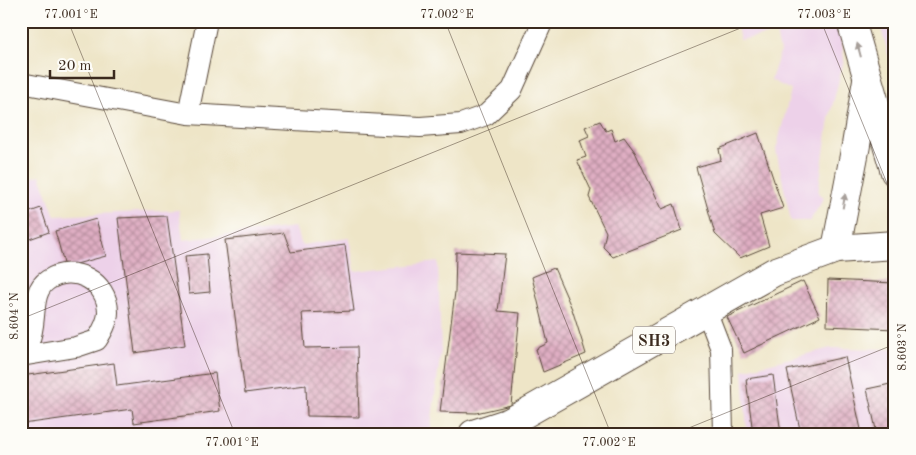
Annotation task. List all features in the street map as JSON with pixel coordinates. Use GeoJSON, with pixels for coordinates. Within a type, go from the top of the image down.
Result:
{"type":"FeatureCollection","features":[{"type":"Feature","properties":{"kind":"main road"},"geometry":{"type":"LineString","coordinates":[[851,21],[895,172]]}},
{"type":"Feature","properties":{"kind":"main road"},"geometry":{"type":"LineString","coordinates":[[836,249],[867,80]]}},
{"type":"Feature","properties":{"kind":"main road","name":"SH3"},"geometry":{"type":"LineString","coordinates":[[474,434],[510,422],[774,272],[836,249],[895,245]]}},
{"type":"Feature","properties":{"kind":"street"},"geometry":{"type":"LineString","coordinates":[[188,114],[207,21]]}},
{"type":"Feature","properties":{"kind":"street"},"geometry":{"type":"LineString","coordinates":[[21,83],[188,114],[420,127],[461,124],[486,115],[512,90],[543,21]]}},
{"type":"Feature","properties":{"kind":"street"},"geometry":{"type":"LineString","coordinates":[[21,349],[29,341],[36,297],[45,281],[59,273],[74,273],[96,283],[105,297],[108,313],[104,329],[97,340],[76,347],[21,356]]}},
{"type":"Feature","properties":{"kind":"street"},"geometry":{"type":"LineString","coordinates":[[706,310],[721,349],[723,434]]}},
{"type":"Feature","properties":{"kind":"shaded area"},"geometry":{"type":"Polygon","coordinates":[[[736,21],[840,21],[844,60],[829,119],[818,193],[824,198],[810,221],[791,221],[776,150],[791,90],[771,80],[780,52],[776,33],[740,40],[736,21]]]}},
{"type":"Feature","properties":{"kind":"shaded area"},"geometry":{"type":"Polygon","coordinates":[[[879,21],[895,21],[895,80],[880,24],[879,21]]]}},
{"type":"Feature","properties":{"kind":"shaded area"},"geometry":{"type":"Polygon","coordinates":[[[40,175],[55,216],[179,210],[183,240],[295,227],[302,245],[349,238],[355,271],[438,262],[441,350],[430,434],[21,434],[21,181],[40,175]]]}},
{"type":"Feature","properties":{"kind":"shaded area"},"geometry":{"type":"Polygon","coordinates":[[[831,348],[895,349],[895,434],[747,434],[743,370],[831,348]]]}},
{"type":"Feature","properties":{"kind":"building"},"geometry":{"type":"Polygon","coordinates":[[[600,121],[606,131],[611,129],[615,141],[624,137],[635,152],[662,209],[674,204],[682,230],[613,257],[603,247],[606,232],[589,197],[591,190],[577,160],[586,157],[580,140],[589,136],[585,127],[600,121]]]}},
{"type":"Feature","properties":{"kind":"building"},"geometry":{"type":"Polygon","coordinates":[[[758,133],[783,208],[760,215],[769,246],[740,258],[715,234],[696,167],[721,160],[719,149],[758,133]]]}},
{"type":"Feature","properties":{"kind":"building"},"geometry":{"type":"Polygon","coordinates":[[[21,197],[27,213],[41,208],[49,232],[21,242],[21,197]]]}},
{"type":"Feature","properties":{"kind":"building"},"geometry":{"type":"Polygon","coordinates":[[[167,216],[185,345],[135,353],[118,218],[167,216]]]}},
{"type":"Feature","properties":{"kind":"building"},"geometry":{"type":"Polygon","coordinates":[[[96,219],[106,256],[65,267],[55,231],[96,219]]]}},
{"type":"Feature","properties":{"kind":"building"},"geometry":{"type":"Polygon","coordinates":[[[284,233],[291,252],[345,245],[354,311],[302,313],[305,348],[357,347],[359,417],[307,416],[306,385],[245,393],[225,240],[284,233]]]}},
{"type":"Feature","properties":{"kind":"building"},"geometry":{"type":"Polygon","coordinates":[[[456,252],[505,254],[498,311],[520,313],[511,405],[476,413],[440,412],[455,292],[456,252]]]}},
{"type":"Feature","properties":{"kind":"building"},"geometry":{"type":"Polygon","coordinates":[[[207,254],[210,292],[189,294],[185,256],[207,254]]]}},
{"type":"Feature","properties":{"kind":"building"},"geometry":{"type":"Polygon","coordinates":[[[554,268],[572,309],[586,354],[543,372],[536,349],[548,343],[532,277],[554,268]]]}},
{"type":"Feature","properties":{"kind":"building"},"geometry":{"type":"Polygon","coordinates":[[[828,280],[895,283],[895,329],[827,326],[828,280]]]}},
{"type":"Feature","properties":{"kind":"building"},"geometry":{"type":"Polygon","coordinates":[[[803,281],[820,317],[744,353],[727,317],[803,281]]]}},
{"type":"Feature","properties":{"kind":"building"},"geometry":{"type":"Polygon","coordinates":[[[845,357],[862,434],[801,434],[787,370],[845,357]]]}},
{"type":"Feature","properties":{"kind":"building"},"geometry":{"type":"Polygon","coordinates":[[[114,363],[117,386],[215,373],[220,411],[134,423],[132,409],[23,424],[21,376],[114,363]]]}},
{"type":"Feature","properties":{"kind":"building"},"geometry":{"type":"Polygon","coordinates":[[[773,375],[781,434],[753,434],[746,379],[773,375]]]}},
{"type":"Feature","properties":{"kind":"building"},"geometry":{"type":"Polygon","coordinates":[[[895,383],[895,434],[877,434],[867,389],[895,383]]]}}]}
